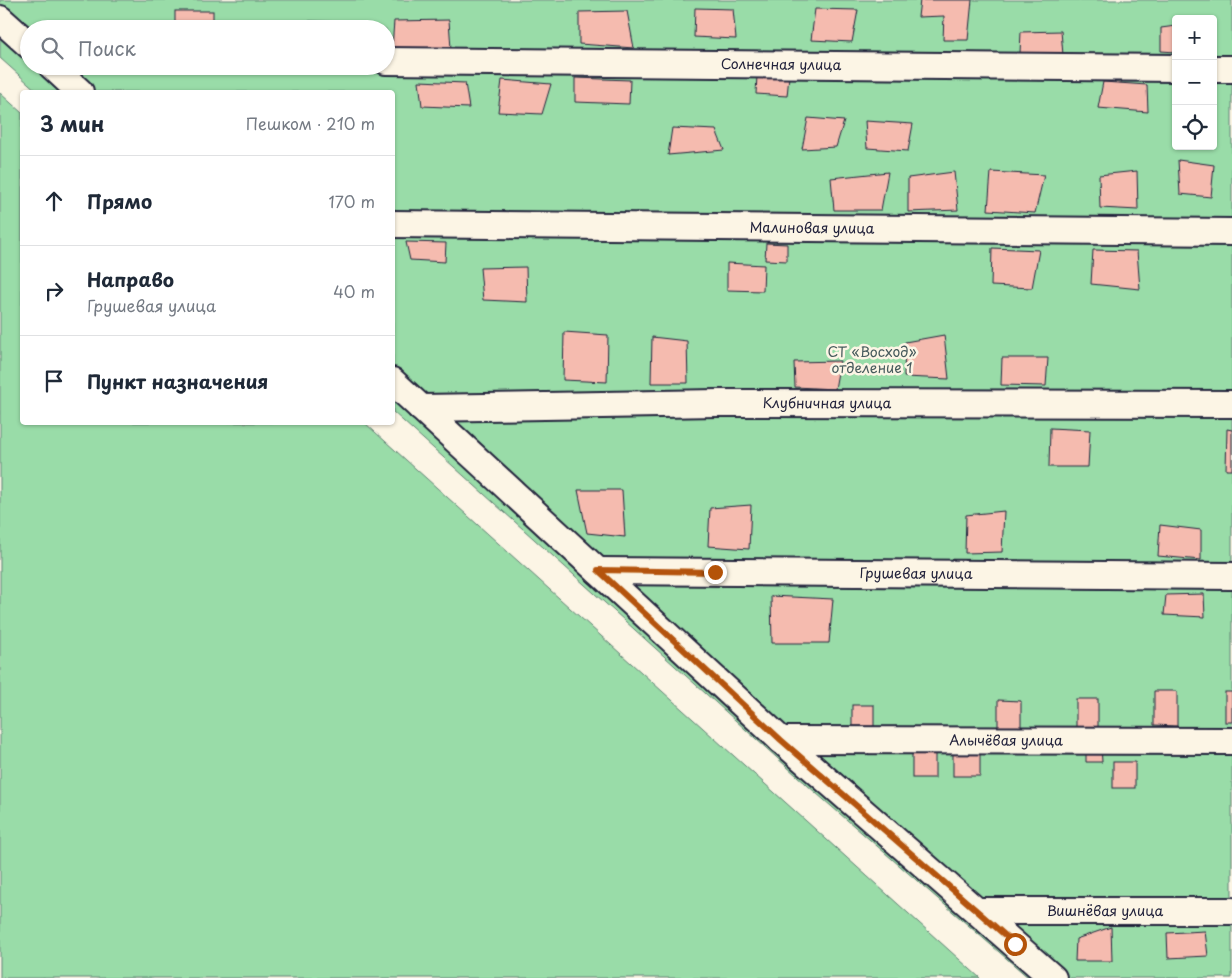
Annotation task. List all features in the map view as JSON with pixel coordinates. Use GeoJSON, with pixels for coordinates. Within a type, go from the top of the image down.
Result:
{"type":"FeatureCollection","features":[{"type":"Feature","properties":{"kind":"street"},"geometry":{"type":"LineString","coordinates":[[0,18],[20,37]]}},
{"type":"Feature","properties":{"kind":"street","name":"Солнечная улица"},"geometry":{"type":"LineString","coordinates":[[395,62],[1172,68]]}},
{"type":"Feature","properties":{"kind":"street"},"geometry":{"type":"LineString","coordinates":[[1217,69],[1232,69]]}},
{"type":"Feature","properties":{"kind":"street"},"geometry":{"type":"LineString","coordinates":[[62,75],[78,90]]}},
{"type":"Feature","properties":{"kind":"street","name":"Малиновая улица"},"geometry":{"type":"LineString","coordinates":[[395,224],[1232,232]]}},
{"type":"Feature","properties":{"kind":"street"},"geometry":{"type":"LineString","coordinates":[[395,384],[781,740],[1053,978]]}},
{"type":"Feature","properties":{"kind":"street","name":"Клубничная улица"},"geometry":{"type":"LineString","coordinates":[[422,408],[717,403],[1232,404]]}},
{"type":"Feature","properties":{"kind":"street","name":"Грушевая улица"},"geometry":{"type":"LineString","coordinates":[[598,570],[1232,576]]}},
{"type":"Feature","properties":{"kind":"street","name":"Алычёвая улица"},"geometry":{"type":"LineString","coordinates":[[781,740],[1232,741]]}},
{"type":"Feature","properties":{"kind":"street","name":"Вишнёвая улица"},"geometry":{"type":"LineString","coordinates":[[977,911],[1232,912]]}},
{"type":"Feature","properties":{"kind":"green space","name":"СТ «Восход» отделение 1"},"geometry":{"type":"Polygon","coordinates":[[[0,0],[1232,0],[1232,978],[1029,978],[816,793],[395,414],[395,90],[36,90],[0,58],[0,0]]]}},
{"type":"Feature","properties":{"kind":"green space"},"geometry":{"type":"Polygon","coordinates":[[[0,93],[20,111],[20,425],[367,425],[980,978],[0,978],[0,93]]]}},
{"type":"Feature","properties":{"kind":"building"},"geometry":{"type":"Polygon","coordinates":[[[920,0],[972,0],[968,40],[943,40],[944,16],[918,17],[920,0]]]}},
{"type":"Feature","properties":{"kind":"building"},"geometry":{"type":"Polygon","coordinates":[[[695,8],[733,9],[736,39],[694,37],[695,8]]]}},
{"type":"Feature","properties":{"kind":"building"},"geometry":{"type":"Polygon","coordinates":[[[815,9],[858,10],[852,42],[811,40],[815,9]]]}},
{"type":"Feature","properties":{"kind":"building"},"geometry":{"type":"Polygon","coordinates":[[[175,11],[213,11],[213,20],[175,20],[175,11]]]}},
{"type":"Feature","properties":{"kind":"building"},"geometry":{"type":"Polygon","coordinates":[[[627,11],[634,48],[579,44],[579,12],[627,11]]]}},
{"type":"Feature","properties":{"kind":"building"},"geometry":{"type":"Polygon","coordinates":[[[449,20],[451,49],[395,48],[395,21],[449,20]]]}},
{"type":"Feature","properties":{"kind":"building"},"geometry":{"type":"Polygon","coordinates":[[[1172,27],[1172,52],[1161,51],[1161,28],[1172,27]]]}},
{"type":"Feature","properties":{"kind":"building"},"geometry":{"type":"Polygon","coordinates":[[[1061,31],[1063,55],[1020,53],[1021,32],[1061,31]]]}},
{"type":"Feature","properties":{"kind":"building"},"geometry":{"type":"Polygon","coordinates":[[[757,75],[789,76],[787,96],[756,94],[757,75]]]}},
{"type":"Feature","properties":{"kind":"building"},"geometry":{"type":"Polygon","coordinates":[[[575,78],[630,80],[629,104],[575,102],[575,78]]]}},
{"type":"Feature","properties":{"kind":"building"},"geometry":{"type":"Polygon","coordinates":[[[502,80],[551,84],[542,114],[498,112],[502,80]]]}},
{"type":"Feature","properties":{"kind":"building"},"geometry":{"type":"Polygon","coordinates":[[[419,81],[465,83],[469,108],[422,106],[419,81]]]}},
{"type":"Feature","properties":{"kind":"building"},"geometry":{"type":"Polygon","coordinates":[[[1103,82],[1147,85],[1148,112],[1098,108],[1103,82]]]}},
{"type":"Feature","properties":{"kind":"building"},"geometry":{"type":"Polygon","coordinates":[[[808,118],[844,121],[836,147],[802,149],[808,118]]]}},
{"type":"Feature","properties":{"kind":"building"},"geometry":{"type":"Polygon","coordinates":[[[865,121],[913,124],[908,151],[867,148],[865,121]]]}},
{"type":"Feature","properties":{"kind":"building"},"geometry":{"type":"Polygon","coordinates":[[[672,128],[716,130],[724,150],[668,155],[672,128]]]}},
{"type":"Feature","properties":{"kind":"building"},"geometry":{"type":"Polygon","coordinates":[[[1178,160],[1214,165],[1211,197],[1180,194],[1178,160]]]}},
{"type":"Feature","properties":{"kind":"building"},"geometry":{"type":"Polygon","coordinates":[[[1137,171],[1138,210],[1100,208],[1099,175],[1137,171]]]}},
{"type":"Feature","properties":{"kind":"building"},"geometry":{"type":"Polygon","coordinates":[[[888,172],[881,210],[834,210],[831,178],[888,172]]]}},
{"type":"Feature","properties":{"kind":"building"},"geometry":{"type":"Polygon","coordinates":[[[954,172],[958,210],[908,212],[908,178],[954,172]]]}},
{"type":"Feature","properties":{"kind":"building"},"geometry":{"type":"Polygon","coordinates":[[[991,172],[1044,175],[1035,213],[988,210],[991,172]]]}},
{"type":"Feature","properties":{"kind":"building"},"geometry":{"type":"Polygon","coordinates":[[[406,242],[446,243],[445,262],[410,260],[406,242]]]}},
{"type":"Feature","properties":{"kind":"building"},"geometry":{"type":"Polygon","coordinates":[[[766,243],[787,244],[787,261],[765,260],[766,243]]]}},
{"type":"Feature","properties":{"kind":"building"},"geometry":{"type":"Polygon","coordinates":[[[992,248],[1039,250],[1032,288],[991,286],[992,248]]]}},
{"type":"Feature","properties":{"kind":"building"},"geometry":{"type":"Polygon","coordinates":[[[1093,250],[1137,251],[1140,289],[1091,284],[1093,250]]]}},
{"type":"Feature","properties":{"kind":"building"},"geometry":{"type":"Polygon","coordinates":[[[727,263],[764,265],[763,291],[727,290],[727,263]]]}},
{"type":"Feature","properties":{"kind":"building"},"geometry":{"type":"Polygon","coordinates":[[[526,267],[527,302],[483,300],[480,268],[526,267]]]}},
{"type":"Feature","properties":{"kind":"building"},"geometry":{"type":"Polygon","coordinates":[[[564,332],[608,335],[607,382],[563,380],[564,332]]]}},
{"type":"Feature","properties":{"kind":"building"},"geometry":{"type":"Polygon","coordinates":[[[944,335],[949,379],[904,377],[905,342],[944,335]]]}},
{"type":"Feature","properties":{"kind":"building"},"geometry":{"type":"Polygon","coordinates":[[[652,337],[687,341],[688,383],[651,383],[652,337]]]}},
{"type":"Feature","properties":{"kind":"building"},"geometry":{"type":"Polygon","coordinates":[[[1002,358],[1048,358],[1046,386],[1001,385],[1002,358]]]}},
{"type":"Feature","properties":{"kind":"building"},"geometry":{"type":"Polygon","coordinates":[[[840,361],[835,389],[795,387],[794,362],[840,361]]]}},
{"type":"Feature","properties":{"kind":"building"},"geometry":{"type":"Polygon","coordinates":[[[1050,428],[1090,430],[1088,467],[1049,467],[1050,428]]]}},
{"type":"Feature","properties":{"kind":"building"},"geometry":{"type":"Polygon","coordinates":[[[1227,429],[1232,430],[1232,470],[1226,470],[1227,429]]]}},
{"type":"Feature","properties":{"kind":"building"},"geometry":{"type":"Polygon","coordinates":[[[578,490],[622,490],[625,537],[587,533],[578,490]]]}},
{"type":"Feature","properties":{"kind":"building"},"geometry":{"type":"Polygon","coordinates":[[[751,505],[749,549],[708,546],[710,508],[751,505]]]}},
{"type":"Feature","properties":{"kind":"building"},"geometry":{"type":"Polygon","coordinates":[[[1004,511],[1002,552],[965,553],[966,515],[1004,511]]]}},
{"type":"Feature","properties":{"kind":"building"},"geometry":{"type":"Polygon","coordinates":[[[1160,525],[1201,530],[1201,560],[1158,556],[1160,525]]]}},
{"type":"Feature","properties":{"kind":"building"},"geometry":{"type":"Polygon","coordinates":[[[1204,594],[1205,617],[1164,615],[1166,595],[1204,594]]]}},
{"type":"Feature","properties":{"kind":"building"},"geometry":{"type":"Polygon","coordinates":[[[771,596],[833,599],[829,643],[772,643],[771,596]]]}},
{"type":"Feature","properties":{"kind":"building"},"geometry":{"type":"Polygon","coordinates":[[[1154,691],[1177,691],[1177,726],[1154,725],[1154,691]]]}},
{"type":"Feature","properties":{"kind":"building"},"geometry":{"type":"Polygon","coordinates":[[[1225,692],[1232,692],[1232,722],[1225,722],[1225,692]]]}},
{"type":"Feature","properties":{"kind":"building"},"geometry":{"type":"Polygon","coordinates":[[[1076,699],[1098,699],[1098,729],[1076,729],[1076,699]]]}},
{"type":"Feature","properties":{"kind":"building"},"geometry":{"type":"Polygon","coordinates":[[[998,700],[1021,701],[1021,730],[998,730],[998,700]]]}},
{"type":"Feature","properties":{"kind":"building"},"geometry":{"type":"Polygon","coordinates":[[[852,705],[874,705],[874,731],[852,731],[852,705]]]}},
{"type":"Feature","properties":{"kind":"building"},"geometry":{"type":"Polygon","coordinates":[[[1086,746],[1101,746],[1102,762],[1086,762],[1086,746]]]}},
{"type":"Feature","properties":{"kind":"building"},"geometry":{"type":"Polygon","coordinates":[[[953,750],[980,750],[980,776],[953,776],[953,750]]]}},
{"type":"Feature","properties":{"kind":"building"},"geometry":{"type":"Polygon","coordinates":[[[912,752],[935,752],[935,778],[912,778],[912,752]]]}},
{"type":"Feature","properties":{"kind":"building"},"geometry":{"type":"Polygon","coordinates":[[[1113,762],[1135,762],[1135,788],[1113,788],[1113,762]]]}},
{"type":"Feature","properties":{"kind":"building"},"geometry":{"type":"Polygon","coordinates":[[[1111,927],[1112,961],[1075,961],[1076,939],[1111,927]]]}},
{"type":"Feature","properties":{"kind":"building"},"geometry":{"type":"Polygon","coordinates":[[[1205,931],[1208,956],[1168,958],[1167,933],[1205,931]]]}},
{"type":"Feature","properties":{"kind":"route"},"geometry":{"type":"LineString","coordinates":[[715,572],[598,570],[781,740],[1015,944]]}}]}
